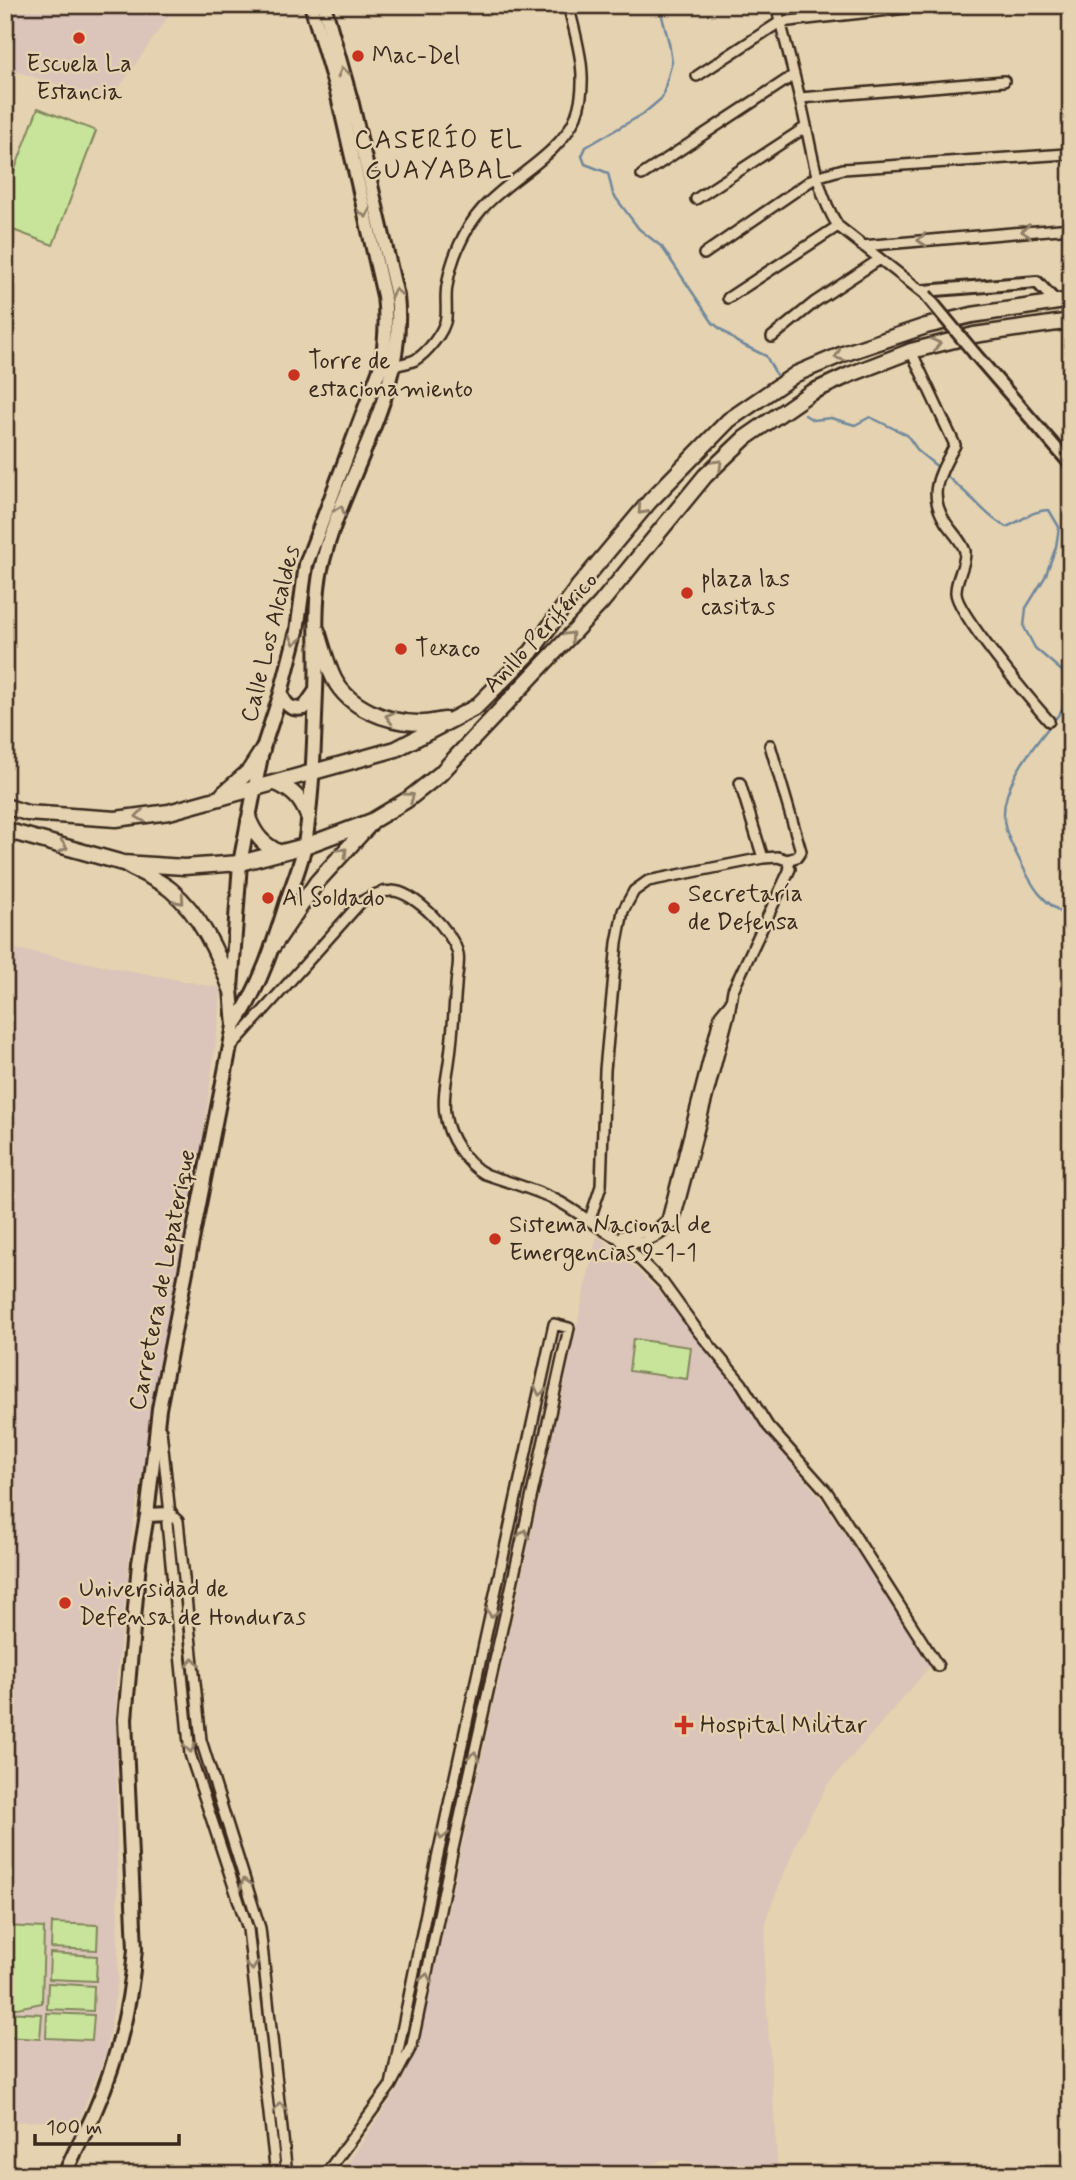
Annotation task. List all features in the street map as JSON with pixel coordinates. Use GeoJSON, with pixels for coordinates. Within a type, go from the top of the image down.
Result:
{"type":"FeatureCollection","features":[{"type":"Feature","properties":{"kind":"highway","name":"Anillo Periférico"},"geometry":{"type":"LineString","coordinates":[[5,806],[27,813],[116,820],[169,812],[396,749],[476,707],[531,652],[618,537],[650,501],[729,421],[796,374],[926,326],[972,315],[1071,300]]}},
{"type":"Feature","properties":{"kind":"highway","name":"Anillo Periférico"},"geometry":{"type":"LineString","coordinates":[[5,830],[123,863],[184,867],[240,863],[305,846],[372,821],[407,800],[440,774],[601,603],[705,477],[745,438],[810,393],[911,351],[974,335],[1071,321]]}},
{"type":"Feature","properties":{"kind":"highway"},"geometry":{"type":"LineString","coordinates":[[318,632],[333,678],[343,694],[360,707],[386,718],[419,723],[457,718]]}},
{"type":"Feature","properties":{"kind":"highway"},"geometry":{"type":"LineString","coordinates":[[206,802],[225,793],[241,780],[262,751]]}},
{"type":"Feature","properties":{"kind":"highway"},"geometry":{"type":"LineString","coordinates":[[276,783],[291,790],[302,801],[307,817]]}},
{"type":"Feature","properties":{"kind":"highway"},"geometry":{"type":"LineString","coordinates":[[249,820],[260,840],[280,853]]}},
{"type":"Feature","properties":{"kind":"highway"},"geometry":{"type":"LineString","coordinates":[[273,946],[317,882],[372,821]]}},
{"type":"Feature","properties":{"kind":"highway"},"geometry":{"type":"LineString","coordinates":[[123,863],[171,890],[197,919],[219,957],[232,989]]}},
{"type":"Feature","properties":{"kind":"main road","name":"Calle Los Alcaldes"},"geometry":{"type":"LineString","coordinates":[[254,789],[262,751],[298,631],[306,564],[381,366],[387,321],[384,296],[337,92],[311,5]]}},
{"type":"Feature","properties":{"kind":"main road","name":"Calle Los Alcaldes"},"geometry":{"type":"LineString","coordinates":[[312,774],[322,565],[394,366],[400,321],[397,296],[352,104],[324,5]]}},
{"type":"Feature","properties":{"kind":"main road"},"geometry":{"type":"LineString","coordinates":[[281,693],[284,702],[297,710],[304,708],[316,688]]}},
{"type":"Feature","properties":{"kind":"main road","name":"Carretera de Lepaterique"},"geometry":{"type":"LineString","coordinates":[[234,1026],[250,1002],[273,946],[305,846],[312,774]]}},
{"type":"Feature","properties":{"kind":"main road","name":"Carretera de Lepaterique"},"geometry":{"type":"LineString","coordinates":[[65,2175],[72,2155],[95,2112],[116,2055],[132,1983],[135,1949],[125,1719],[139,1563],[159,1409],[234,1026],[232,989],[240,863],[254,789]]}},
{"type":"Feature","properties":{"kind":"main road"},"geometry":{"type":"LineString","coordinates":[[147,1516],[170,1514]]}},
{"type":"Feature","properties":{"kind":"street"},"geometry":{"type":"LineString","coordinates":[[394,366],[423,355],[442,330],[446,320],[446,287],[455,254],[480,211],[503,187],[551,149],[578,113],[582,61],[568,5]]}},
{"type":"Feature","properties":{"kind":"street"},"geometry":{"type":"LineString","coordinates":[[776,5],[800,98],[816,177],[838,226],[924,293],[1071,465]]}},
{"type":"Feature","properties":{"kind":"street"},"geometry":{"type":"LineString","coordinates":[[697,76],[780,22],[934,5]]}},
{"type":"Feature","properties":{"kind":"street"},"geometry":{"type":"LineString","coordinates":[[642,175],[794,75]]}},
{"type":"Feature","properties":{"kind":"street"},"geometry":{"type":"LineString","coordinates":[[800,98],[1004,81]]}},
{"type":"Feature","properties":{"kind":"street"},"geometry":{"type":"LineString","coordinates":[[696,199],[806,127]]}},
{"type":"Feature","properties":{"kind":"street"},"geometry":{"type":"LineString","coordinates":[[704,254],[816,177],[858,167],[1067,154]]}},
{"type":"Feature","properties":{"kind":"street"},"geometry":{"type":"LineString","coordinates":[[728,298],[838,226]]}},
{"type":"Feature","properties":{"kind":"street"},"geometry":{"type":"LineString","coordinates":[[862,246],[1071,228]]}},
{"type":"Feature","properties":{"kind":"street"},"geometry":{"type":"LineString","coordinates":[[772,337],[815,302],[880,259]]}},
{"type":"Feature","properties":{"kind":"street"},"geometry":{"type":"LineString","coordinates":[[924,293],[1037,282],[1055,301]]}},
{"type":"Feature","properties":{"kind":"street"},"geometry":{"type":"LineString","coordinates":[[911,351],[955,445],[934,492],[938,508],[965,551],[956,587],[957,599],[994,654],[1049,721]]}},
{"type":"Feature","properties":{"kind":"street"},"geometry":{"type":"LineString","coordinates":[[590,1219],[601,1186],[610,1003],[623,911],[634,891],[648,881],[763,858],[778,857],[788,860],[797,857],[801,851],[770,745]]}},
{"type":"Feature","properties":{"kind":"street"},"geometry":{"type":"LineString","coordinates":[[740,783],[763,858]]}},
{"type":"Feature","properties":{"kind":"street"},"geometry":{"type":"LineString","coordinates":[[230,1048],[361,902],[375,894],[392,890],[405,895],[434,918],[449,935],[458,954],[453,1034],[444,1102],[445,1116],[454,1142],[474,1168],[556,1200],[617,1236],[633,1242],[648,1239],[664,1232],[674,1223],[726,1027],[733,990],[790,869],[788,860]]}},
{"type":"Feature","properties":{"kind":"street"},"geometry":{"type":"LineString","coordinates":[[617,1236],[663,1283],[697,1331],[742,1384],[768,1426],[827,1492],[938,1667]]}},
{"type":"Feature","properties":{"kind":"street"},"geometry":{"type":"LineString","coordinates":[[325,2175],[391,2084],[412,2045],[569,1328],[554,1324],[436,1859],[391,2084]]}},
{"type":"Feature","properties":{"kind":"street"},"geometry":{"type":"LineString","coordinates":[[159,1409],[170,1514],[167,1523],[190,1754],[248,1929],[276,2175]]}},
{"type":"Feature","properties":{"kind":"street"},"geometry":{"type":"LineString","coordinates":[[170,1514],[177,1521],[204,1750],[260,1928],[287,2175]]}},
{"type":"Feature","properties":{"kind":"shaded area","name":"Escuela La Estancia"},"geometry":{"type":"Polygon","coordinates":[[[5,5],[176,5],[110,101],[5,68],[5,5]]]}},
{"type":"Feature","properties":{"kind":"shaded area","name":"Universidad de Defensa de Honduras"},"geometry":{"type":"Polygon","coordinates":[[[5,947],[221,988],[195,1195],[133,1523],[116,1684],[118,1979],[106,2053],[79,2120],[5,2122],[5,947]]]}},
{"type":"Feature","properties":{"kind":"shaded area","name":"Hospital Militar"},"geometry":{"type":"Polygon","coordinates":[[[597,1235],[636,1269],[675,1309],[739,1389],[765,1431],[821,1499],[932,1664],[827,1785],[798,1839],[766,1918],[764,1967],[778,2175],[736,2175],[718,2167],[662,2160],[632,2175],[340,2175],[399,2087],[417,2050],[597,1235]]]}},
{"type":"Feature","properties":{"kind":"green space"},"geometry":{"type":"Polygon","coordinates":[[[38,108],[96,131],[53,245],[5,227],[5,196],[38,108]]]}},
{"type":"Feature","properties":{"kind":"green space"},"geometry":{"type":"Polygon","coordinates":[[[633,1339],[691,1347],[687,1379],[629,1371],[633,1339]]]}},
{"type":"Feature","properties":{"kind":"green space"},"geometry":{"type":"Polygon","coordinates":[[[52,1923],[98,1925],[97,1950],[51,1948],[52,1923]]]}},
{"type":"Feature","properties":{"kind":"green space"},"geometry":{"type":"Polygon","coordinates":[[[5,1926],[44,1928],[42,2003],[17,2008],[5,2006],[5,1926]]]}},
{"type":"Feature","properties":{"kind":"green space"},"geometry":{"type":"Polygon","coordinates":[[[50,1953],[97,1956],[96,1981],[49,1979],[50,1953]]]}},
{"type":"Feature","properties":{"kind":"green space"},"geometry":{"type":"Polygon","coordinates":[[[48,1983],[94,1986],[93,2011],[47,2009],[48,1983]]]}},
{"type":"Feature","properties":{"kind":"green space"},"geometry":{"type":"Polygon","coordinates":[[[5,2012],[42,2014],[40,2039],[5,2037],[5,2012]]]}},
{"type":"Feature","properties":{"kind":"green space"},"geometry":{"type":"Polygon","coordinates":[[[47,2013],[94,2015],[92,2040],[46,2038],[47,2013]]]}},
{"type":"Feature","properties":{"kind":"waterway"},"geometry":{"type":"LineString","coordinates":[[659,5],[672,62],[662,98],[643,114],[586,147],[582,156],[585,164],[608,173],[613,194],[639,229],[662,247],[713,323],[737,342],[766,356],[778,378]]}},
{"type":"Feature","properties":{"kind":"waterway"},"geometry":{"type":"LineString","coordinates":[[805,415],[813,420],[831,418],[855,425],[870,417],[907,435],[919,452],[939,468]]}},
{"type":"Feature","properties":{"kind":"waterway"},"geometry":{"type":"LineString","coordinates":[[943,472],[991,517],[1006,527],[1032,514],[1049,510],[1059,527],[1056,547],[1045,577],[1026,608],[1024,627],[1035,648],[1070,678],[1071,685]]}},
{"type":"Feature","properties":{"kind":"waterway"},"geometry":{"type":"LineString","coordinates":[[1071,691],[1060,713],[1017,772],[1004,806],[1009,839],[1034,886],[1045,900],[1071,918]]}},
{"type":"Feature","properties":{"kind":"place","name":"Escuela La Estancia"},"geometry":{"type":"Point","coordinates":[79,38]}},
{"type":"Feature","properties":{"kind":"place","name":"Mac-Del"},"geometry":{"type":"Point","coordinates":[358,56]}},
{"type":"Feature","properties":{"kind":"place","name":"Torre de estacionamiento"},"geometry":{"type":"Point","coordinates":[294,375]}},
{"type":"Feature","properties":{"kind":"place","name":"plaza las casitas"},"geometry":{"type":"Point","coordinates":[687,593]}},
{"type":"Feature","properties":{"kind":"place","name":"Texaco"},"geometry":{"type":"Point","coordinates":[401,649]}},
{"type":"Feature","properties":{"kind":"place","name":"Al Soldado"},"geometry":{"type":"Point","coordinates":[268,898]}},
{"type":"Feature","properties":{"kind":"place","name":"Secretaría de Defensa"},"geometry":{"type":"Point","coordinates":[674,908]}},
{"type":"Feature","properties":{"kind":"place","name":"Sistema Nacional de Emergencias 9-1-1"},"geometry":{"type":"Point","coordinates":[495,1239]}},
{"type":"Feature","properties":{"kind":"place","name":"Universidad de Defensa de Honduras"},"geometry":{"type":"Point","coordinates":[65,1603]}},
{"type":"Feature","properties":{"kind":"place","name":"Hospital Militar"},"geometry":{"type":"Point","coordinates":[684,1725]}},
{"type":"Feature","properties":{"kind":"district","name":"CASERÍO EL GUAYABAL"},"geometry":{"type":"Point","coordinates":[439,156]}}]}
